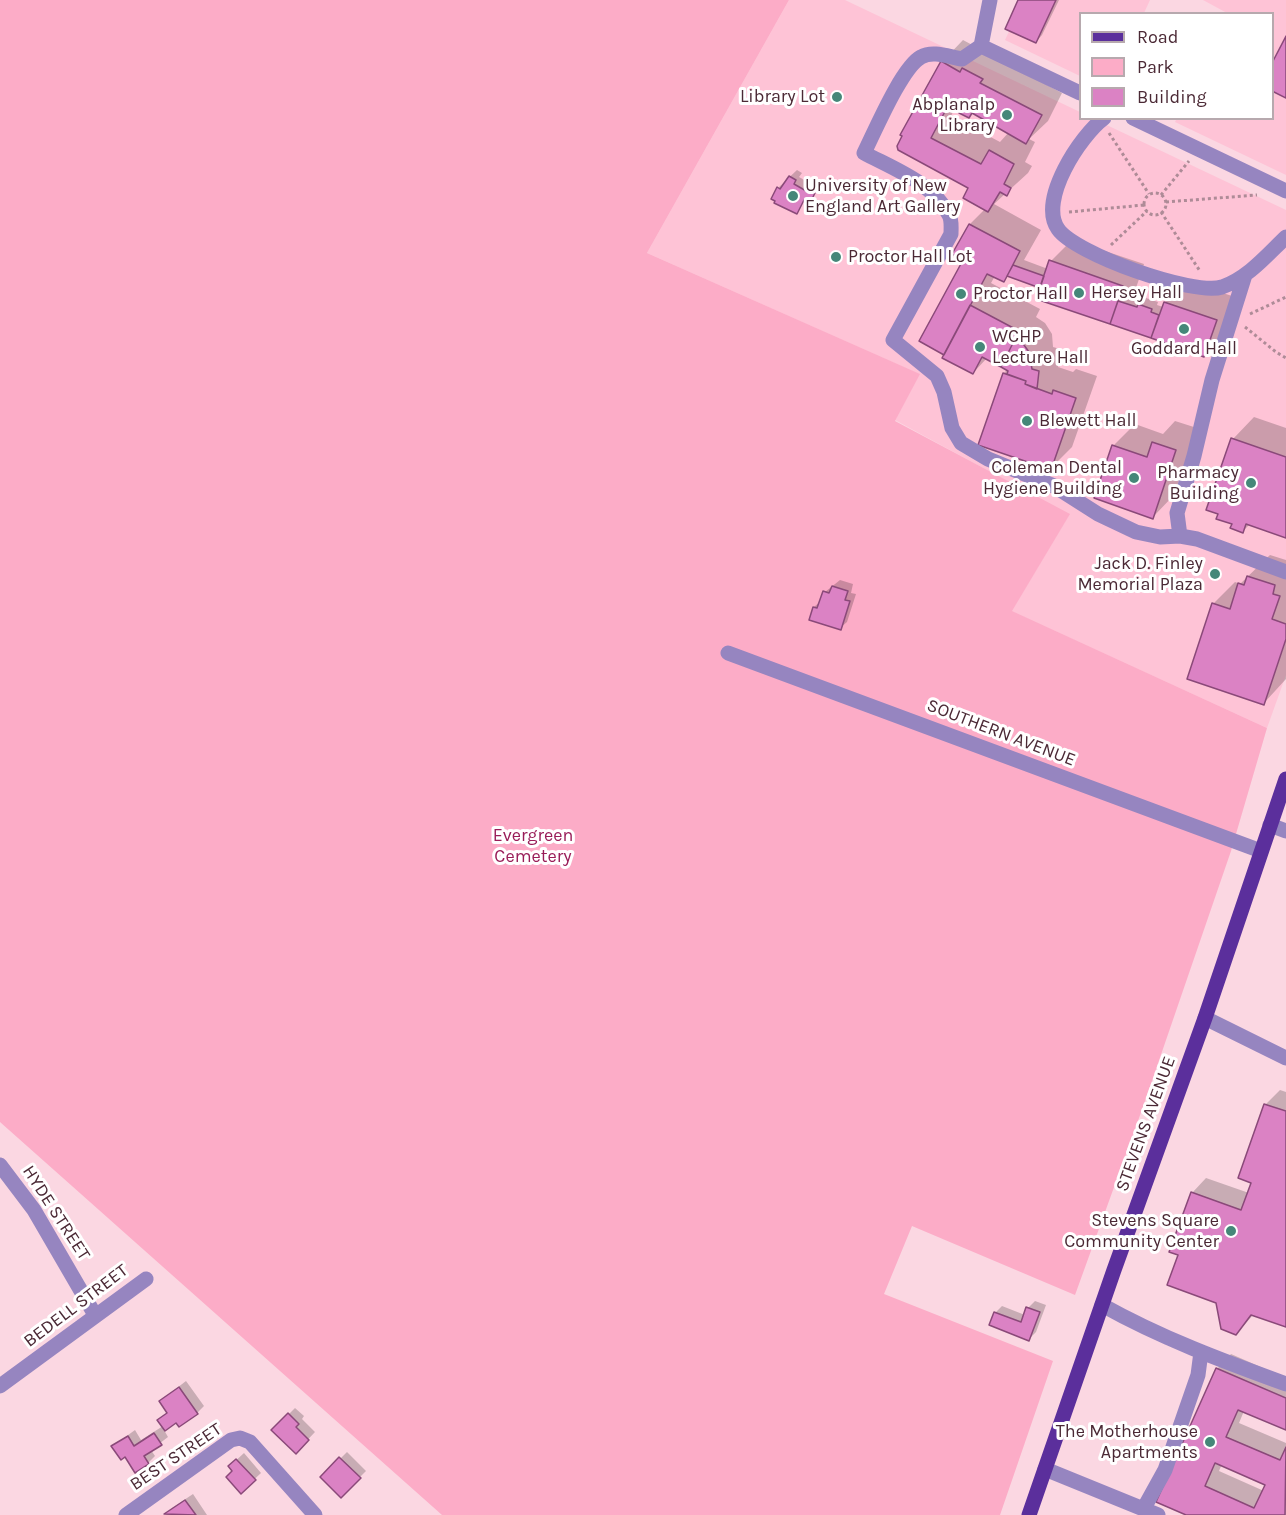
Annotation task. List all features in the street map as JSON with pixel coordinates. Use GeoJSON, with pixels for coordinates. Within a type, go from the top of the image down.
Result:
{"type":"FeatureCollection","features":[{"type":"Feature","properties":{"kind":"main road","name":"STEVENS AVENUE"},"geometry":{"type":"LineString","coordinates":[[1029,1515],[1205,1018],[1286,779]]}},
{"type":"Feature","properties":{"kind":"street"},"geometry":{"type":"LineString","coordinates":[[990,0],[981,46],[962,59],[934,54],[921,57],[907,69],[864,153],[925,186],[951,217],[951,234],[893,340],[936,376],[944,392],[952,428],[961,443],[988,459],[1054,486],[1098,514],[1136,532],[1160,537],[1180,536],[1197,539],[1286,572]]}},
{"type":"Feature","properties":{"kind":"street"},"geometry":{"type":"LineString","coordinates":[[981,46],[1079,93]]}},
{"type":"Feature","properties":{"kind":"street"},"geometry":{"type":"LineString","coordinates":[[1102,120],[1085,136],[1066,168],[1054,198],[1052,215],[1057,228],[1065,237],[1100,256],[1143,273],[1186,286],[1211,288],[1221,288],[1245,275],[1286,237]]}},
{"type":"Feature","properties":{"kind":"street"},"geometry":{"type":"LineString","coordinates":[[1137,120],[1286,191]]}},
{"type":"Feature","properties":{"kind":"street"},"geometry":{"type":"LineString","coordinates":[[1180,536],[1177,513],[1194,456],[1212,380],[1235,318],[1245,275]]}},
{"type":"Feature","properties":{"kind":"street","name":"SOUTHERN AVENUE"},"geometry":{"type":"LineString","coordinates":[[728,653],[1261,851]]}},
{"type":"Feature","properties":{"kind":"street"},"geometry":{"type":"LineString","coordinates":[[1270,825],[1286,831]]}},
{"type":"Feature","properties":{"kind":"street"},"geometry":{"type":"LineString","coordinates":[[1205,1018],[1286,1058]]}},
{"type":"Feature","properties":{"kind":"street","name":"HYDE STREET"},"geometry":{"type":"LineString","coordinates":[[0,1165],[33,1210],[95,1316]]}},
{"type":"Feature","properties":{"kind":"street","name":"BEDELL STREET"},"geometry":{"type":"LineString","coordinates":[[0,1386],[146,1279]]}},
{"type":"Feature","properties":{"kind":"street"},"geometry":{"type":"LineString","coordinates":[[1102,1305],[1126,1319],[1201,1352],[1286,1384]]}},
{"type":"Feature","properties":{"kind":"street"},"geometry":{"type":"LineString","coordinates":[[1045,1469],[1151,1512],[1198,1375],[1201,1352]]}},
{"type":"Feature","properties":{"kind":"street","name":"BEST STREET"},"geometry":{"type":"LineString","coordinates":[[128,1514],[231,1440],[240,1438],[250,1442],[315,1515]]}},
{"type":"Feature","properties":{"kind":"path"},"geometry":{"type":"LineString","coordinates":[[1104,120],[1149,194]]}},
{"type":"Feature","properties":{"kind":"path"},"geometry":{"type":"LineString","coordinates":[[1161,195],[1198,149]]}},
{"type":"Feature","properties":{"kind":"path"},"geometry":{"type":"LineString","coordinates":[[1157,193],[1166,202],[1164,209],[1156,215],[1147,211],[1144,206],[1145,198],[1149,194],[1157,193]]}},
{"type":"Feature","properties":{"kind":"path"},"geometry":{"type":"LineString","coordinates":[[1166,202],[1264,194]]}},
{"type":"Feature","properties":{"kind":"path"},"geometry":{"type":"LineString","coordinates":[[1052,215],[1144,206]]}},
{"type":"Feature","properties":{"kind":"path"},"geometry":{"type":"LineString","coordinates":[[1100,256],[1147,211]]}},
{"type":"Feature","properties":{"kind":"path"},"geometry":{"type":"LineString","coordinates":[[1161,212],[1211,288]]}},
{"type":"Feature","properties":{"kind":"path"},"geometry":{"type":"LineString","coordinates":[[1286,297],[1235,318],[1275,352],[1286,358]]}},
{"type":"Feature","properties":{"kind":"shaded area"},"geometry":{"type":"Polygon","coordinates":[[[789,0],[845,0],[1079,112],[1079,120],[1096,120],[1286,210],[1286,675],[1267,728],[1011,611],[1069,515],[895,420],[919,374],[647,253],[789,0]]]}},
{"type":"Feature","properties":{"kind":"shaded area"},"geometry":{"type":"Polygon","coordinates":[[[1024,0],[1150,0],[1144,12],[1079,12],[1079,76],[1005,40],[1024,0]]]}},
{"type":"Feature","properties":{"kind":"shaded area"},"geometry":{"type":"Polygon","coordinates":[[[1203,0],[1286,0],[1286,175],[1175,122],[1176,120],[1274,120],[1274,12],[1225,12],[1203,0]]]}},
{"type":"Feature","properties":{"kind":"green space","name":"Evergreen Cemetery"},"geometry":{"type":"Polygon","coordinates":[[[0,0],[789,0],[647,253],[920,374],[895,421],[1070,514],[1012,611],[1267,728],[1231,851],[1143,1107],[1075,1295],[912,1226],[884,1294],[1053,1361],[1000,1515],[442,1515],[0,1122],[0,0]]]}},
{"type":"Feature","properties":{"kind":"building"},"geometry":{"type":"Polygon","coordinates":[[[1018,0],[1056,0],[1036,43],[1005,29],[1018,0]]]}},
{"type":"Feature","properties":{"kind":"building"},"geometry":{"type":"Polygon","coordinates":[[[1286,36],[1286,98],[1274,92],[1274,59],[1286,36]]]}},
{"type":"Feature","properties":{"kind":"building"},"geometry":{"type":"Polygon","coordinates":[[[941,61],[960,72],[962,68],[983,79],[980,83],[1042,115],[1026,144],[972,113],[969,118],[959,113],[961,108],[950,102],[931,138],[981,164],[989,150],[1014,164],[1004,184],[1011,188],[1007,196],[1000,192],[988,212],[963,198],[968,188],[898,150],[897,146],[902,136],[900,135],[941,61]]]}},
{"type":"Feature","properties":{"kind":"building","name":"University of New England Art Gallery"},"geometry":{"type":"Polygon","coordinates":[[[789,176],[796,180],[794,184],[808,192],[809,190],[815,193],[812,199],[804,200],[797,214],[774,203],[775,201],[771,199],[777,187],[780,189],[789,176]]]}},
{"type":"Feature","properties":{"kind":"building","name":"Proctor Hall"},"geometry":{"type":"Polygon","coordinates":[[[969,224],[1020,251],[1004,282],[987,274],[944,355],[919,341],[963,260],[952,254],[969,224]]]}},
{"type":"Feature","properties":{"kind":"building","name":"Hersey Hall"},"geometry":{"type":"Polygon","coordinates":[[[1049,260],[1123,286],[1110,324],[1036,299],[1049,260]]]}},
{"type":"Feature","properties":{"kind":"building"},"geometry":{"type":"Polygon","coordinates":[[[1013,265],[1044,276],[1040,288],[1007,276],[1013,265]]]}},
{"type":"Feature","properties":{"kind":"building"},"geometry":{"type":"Polygon","coordinates":[[[1118,301],[1137,307],[1138,304],[1152,309],[1151,312],[1159,315],[1151,338],[1110,324],[1118,301]]]}},
{"type":"Feature","properties":{"kind":"building","name":"Goddard Hall"},"geometry":{"type":"Polygon","coordinates":[[[1164,302],[1217,320],[1204,357],[1151,338],[1164,302]]]}},
{"type":"Feature","properties":{"kind":"building","name":"WCHP Lecture Hall"},"geometry":{"type":"Polygon","coordinates":[[[970,305],[1019,331],[1001,367],[982,357],[973,374],[942,358],[970,305]]]}},
{"type":"Feature","properties":{"kind":"building"},"geometry":{"type":"Polygon","coordinates":[[[1015,339],[1029,352],[1032,369],[1039,371],[1037,389],[1025,384],[1026,381],[1007,374],[1008,371],[1001,367],[1015,339]]]}},
{"type":"Feature","properties":{"kind":"building","name":"Blewett Hall"},"geometry":{"type":"Polygon","coordinates":[[[1003,373],[1052,394],[1053,390],[1076,398],[1051,470],[978,445],[1003,373]]]}},
{"type":"Feature","properties":{"kind":"building","name":"Pharmacy Building"},"geometry":{"type":"Polygon","coordinates":[[[1231,438],[1286,457],[1286,538],[1246,524],[1243,533],[1230,528],[1232,524],[1216,519],[1218,514],[1206,510],[1231,438]]]}},
{"type":"Feature","properties":{"kind":"building","name":"Coleman Dental Hygiene Building"},"geometry":{"type":"Polygon","coordinates":[[[1152,442],[1176,450],[1153,519],[1094,498],[1112,445],[1147,457],[1152,442]]]}},
{"type":"Feature","properties":{"kind":"building"},"geometry":{"type":"Polygon","coordinates":[[[1247,576],[1275,585],[1273,594],[1280,596],[1272,619],[1286,624],[1286,639],[1264,705],[1187,679],[1212,603],[1230,609],[1238,583],[1244,585],[1247,576]]]}},
{"type":"Feature","properties":{"kind":"building"},"geometry":{"type":"Polygon","coordinates":[[[832,586],[848,591],[845,600],[850,601],[841,630],[809,620],[813,607],[817,608],[823,591],[829,593],[832,586]]]}},
{"type":"Feature","properties":{"kind":"building","name":"Stevens Square Community Center"},"geometry":{"type":"Polygon","coordinates":[[[1264,1104],[1286,1111],[1286,1327],[1251,1315],[1236,1335],[1221,1329],[1216,1303],[1167,1285],[1178,1255],[1169,1252],[1191,1192],[1241,1210],[1251,1183],[1238,1178],[1264,1104]]]}},
{"type":"Feature","properties":{"kind":"building"},"geometry":{"type":"Polygon","coordinates":[[[1026,1307],[1040,1312],[1029,1341],[989,1325],[994,1312],[1021,1322],[1026,1307]]]}},
{"type":"Feature","properties":{"kind":"building","name":"The Motherhouse Apartments"},"geometry":{"type":"Polygon","coordinates":[[[1216,1368],[1286,1398],[1286,1430],[1238,1410],[1226,1437],[1280,1460],[1286,1447],[1285,1515],[1186,1515],[1156,1502],[1216,1368]],[[1215,1463],[1205,1486],[1254,1508],[1265,1485],[1215,1463]]]}},
{"type":"Feature","properties":{"kind":"building"},"geometry":{"type":"Polygon","coordinates":[[[179,1387],[198,1414],[179,1427],[176,1423],[165,1431],[157,1420],[167,1413],[159,1401],[179,1387]]]}},
{"type":"Feature","properties":{"kind":"building"},"geometry":{"type":"Polygon","coordinates":[[[288,1413],[299,1424],[296,1427],[309,1440],[296,1454],[271,1430],[288,1413]]]}},
{"type":"Feature","properties":{"kind":"building"},"geometry":{"type":"Polygon","coordinates":[[[154,1433],[162,1445],[144,1456],[149,1464],[135,1473],[125,1457],[121,1460],[111,1446],[128,1436],[134,1446],[154,1433]]]}},
{"type":"Feature","properties":{"kind":"building"},"geometry":{"type":"Polygon","coordinates":[[[339,1457],[361,1478],[341,1498],[320,1477],[339,1457]]]}},
{"type":"Feature","properties":{"kind":"building"},"geometry":{"type":"Polygon","coordinates":[[[236,1459],[256,1480],[241,1494],[226,1477],[232,1471],[228,1466],[236,1459]]]}},
{"type":"Feature","properties":{"kind":"building"},"geometry":{"type":"Polygon","coordinates":[[[185,1500],[196,1515],[164,1514],[185,1500]]]}},
{"type":"Feature","properties":{"kind":"place","name":"Library Lot"},"geometry":{"type":"Point","coordinates":[837,97]}},
{"type":"Feature","properties":{"kind":"place","name":"Abplanalp Library"},"geometry":{"type":"Point","coordinates":[1007,115]}},
{"type":"Feature","properties":{"kind":"place","name":"University of New England Art Gallery"},"geometry":{"type":"Point","coordinates":[793,196]}},
{"type":"Feature","properties":{"kind":"place","name":"Proctor Hall Lot"},"geometry":{"type":"Point","coordinates":[836,257]}},
{"type":"Feature","properties":{"kind":"place","name":"Hersey Hall"},"geometry":{"type":"Point","coordinates":[1079,293]}},
{"type":"Feature","properties":{"kind":"place","name":"Proctor Hall"},"geometry":{"type":"Point","coordinates":[961,294]}},
{"type":"Feature","properties":{"kind":"place","name":"Goddard Hall"},"geometry":{"type":"Point","coordinates":[1184,329]}},
{"type":"Feature","properties":{"kind":"place","name":"WCHP Lecture Hall"},"geometry":{"type":"Point","coordinates":[980,347]}},
{"type":"Feature","properties":{"kind":"place","name":"Blewett Hall"},"geometry":{"type":"Point","coordinates":[1027,421]}},
{"type":"Feature","properties":{"kind":"place","name":"Coleman Dental Hygiene Building"},"geometry":{"type":"Point","coordinates":[1134,478]}},
{"type":"Feature","properties":{"kind":"place","name":"Pharmacy Building"},"geometry":{"type":"Point","coordinates":[1251,483]}},
{"type":"Feature","properties":{"kind":"place","name":"Jack D. Finley Memorial Plaza"},"geometry":{"type":"Point","coordinates":[1215,574]}},
{"type":"Feature","properties":{"kind":"place","name":"Stevens Square Community Center"},"geometry":{"type":"Point","coordinates":[1231,1231]}},
{"type":"Feature","properties":{"kind":"place","name":"The Motherhouse Apartments"},"geometry":{"type":"Point","coordinates":[1210,1442]}}]}
